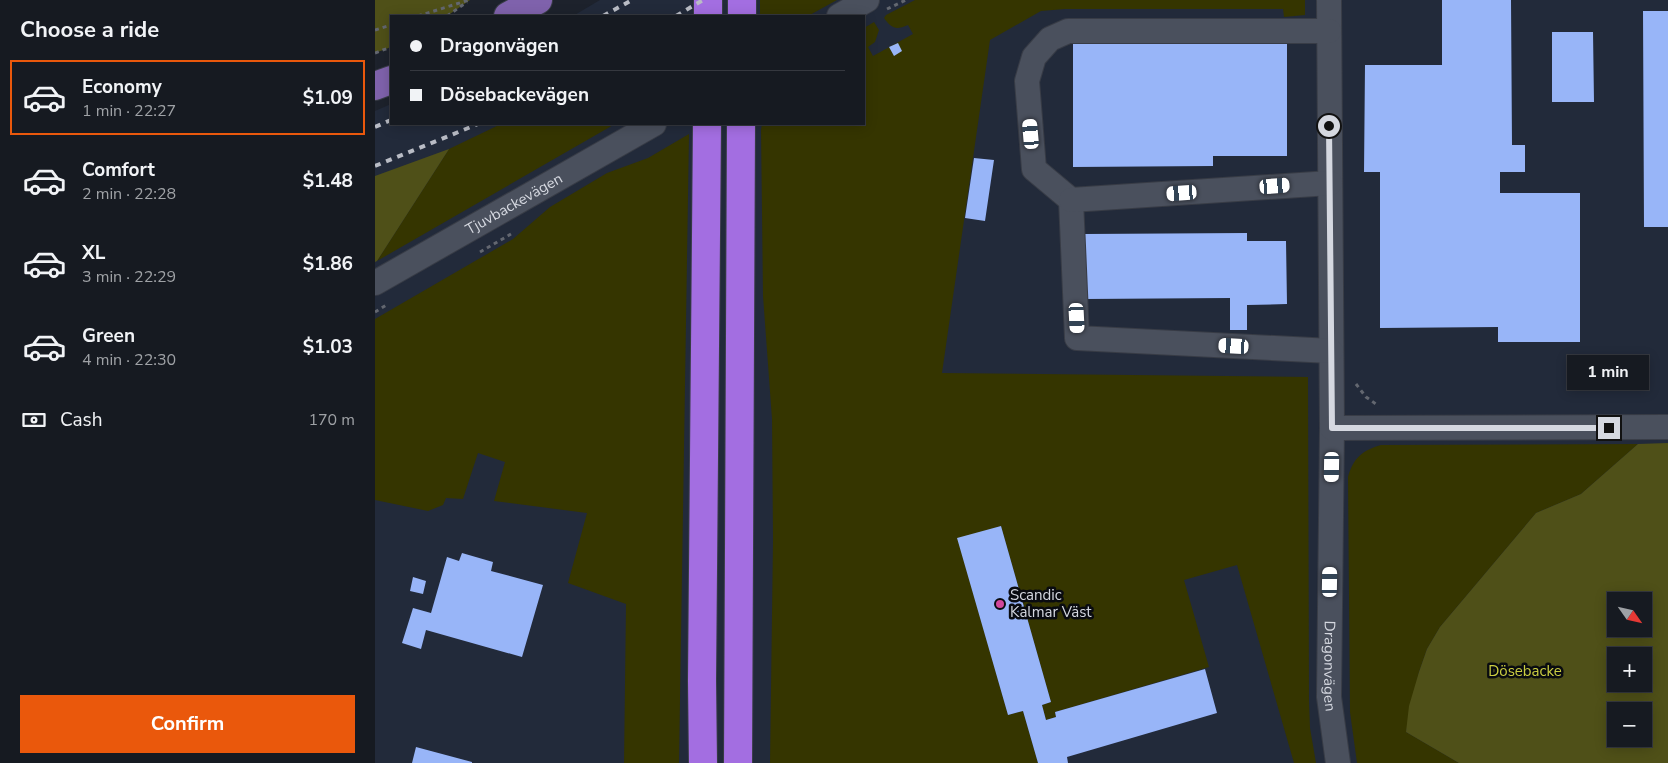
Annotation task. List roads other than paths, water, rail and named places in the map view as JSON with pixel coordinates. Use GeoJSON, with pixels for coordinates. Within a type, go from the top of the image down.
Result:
{"type":"FeatureCollection","features":[{"type":"Feature","properties":{"kind":"highway"},"geometry":{"type":"LineString","coordinates":[[708,0],[708,15]]}},
{"type":"Feature","properties":{"kind":"highway"},"geometry":{"type":"LineString","coordinates":[[742,0],[742,15]]}},
{"type":"Feature","properties":{"kind":"highway"},"geometry":{"type":"LineString","coordinates":[[738,763],[741,127]]}},
{"type":"Feature","properties":{"kind":"highway"},"geometry":{"type":"LineString","coordinates":[[703,763],[702,681],[707,137]]}},
{"type":"Feature","properties":{"kind":"main road"},"geometry":{"type":"LineString","coordinates":[[510,15],[538,0]]}},
{"type":"Feature","properties":{"kind":"main road"},"geometry":{"type":"LineString","coordinates":[[375,86],[390,80]]}},
{"type":"Feature","properties":{"kind":"street"},"geometry":{"type":"LineString","coordinates":[[841,15],[867,0]]}},
{"type":"Feature","properties":{"kind":"street","name":"Dragonvägen"},"geometry":{"type":"LineString","coordinates":[[1329,0],[1332,428],[1329,697],[1338,763]]}},
{"type":"Feature","properties":{"kind":"street"},"geometry":{"type":"LineString","coordinates":[[1329,31],[1068,31],[1050,38],[1034,57],[1027,81],[1034,169],[1071,200],[1330,183]]}},
{"type":"Feature","properties":{"kind":"street","name":"Tjuvbackevägen"},"geometry":{"type":"LineString","coordinates":[[375,283],[651,125]]}},
{"type":"Feature","properties":{"kind":"street"},"geometry":{"type":"LineString","coordinates":[[1071,200],[1077,338],[1331,351]]}},
{"type":"Feature","properties":{"kind":"street"},"geometry":{"type":"LineString","coordinates":[[1332,428],[1668,427]]}},
{"type":"Feature","properties":{"kind":"railway"},"geometry":{"type":"LineString","coordinates":[[605,15],[632,0]]}},
{"type":"Feature","properties":{"kind":"railway"},"geometry":{"type":"LineString","coordinates":[[678,15],[703,0]]}},
{"type":"Feature","properties":{"kind":"railway"},"geometry":{"type":"LineString","coordinates":[[375,127],[390,120]]}},
{"type":"Feature","properties":{"kind":"railway"},"geometry":{"type":"LineString","coordinates":[[375,166],[476,125]]}},
{"type":"Feature","properties":{"kind":"place","name":"Scandic Kalmar Väst"},"geometry":{"type":"Point","coordinates":[1000,604]}},
{"type":"Feature","properties":{"kind":"park label","name":"Dösebacke"},"geometry":{"type":"Point","coordinates":[1525,671]}}]}
